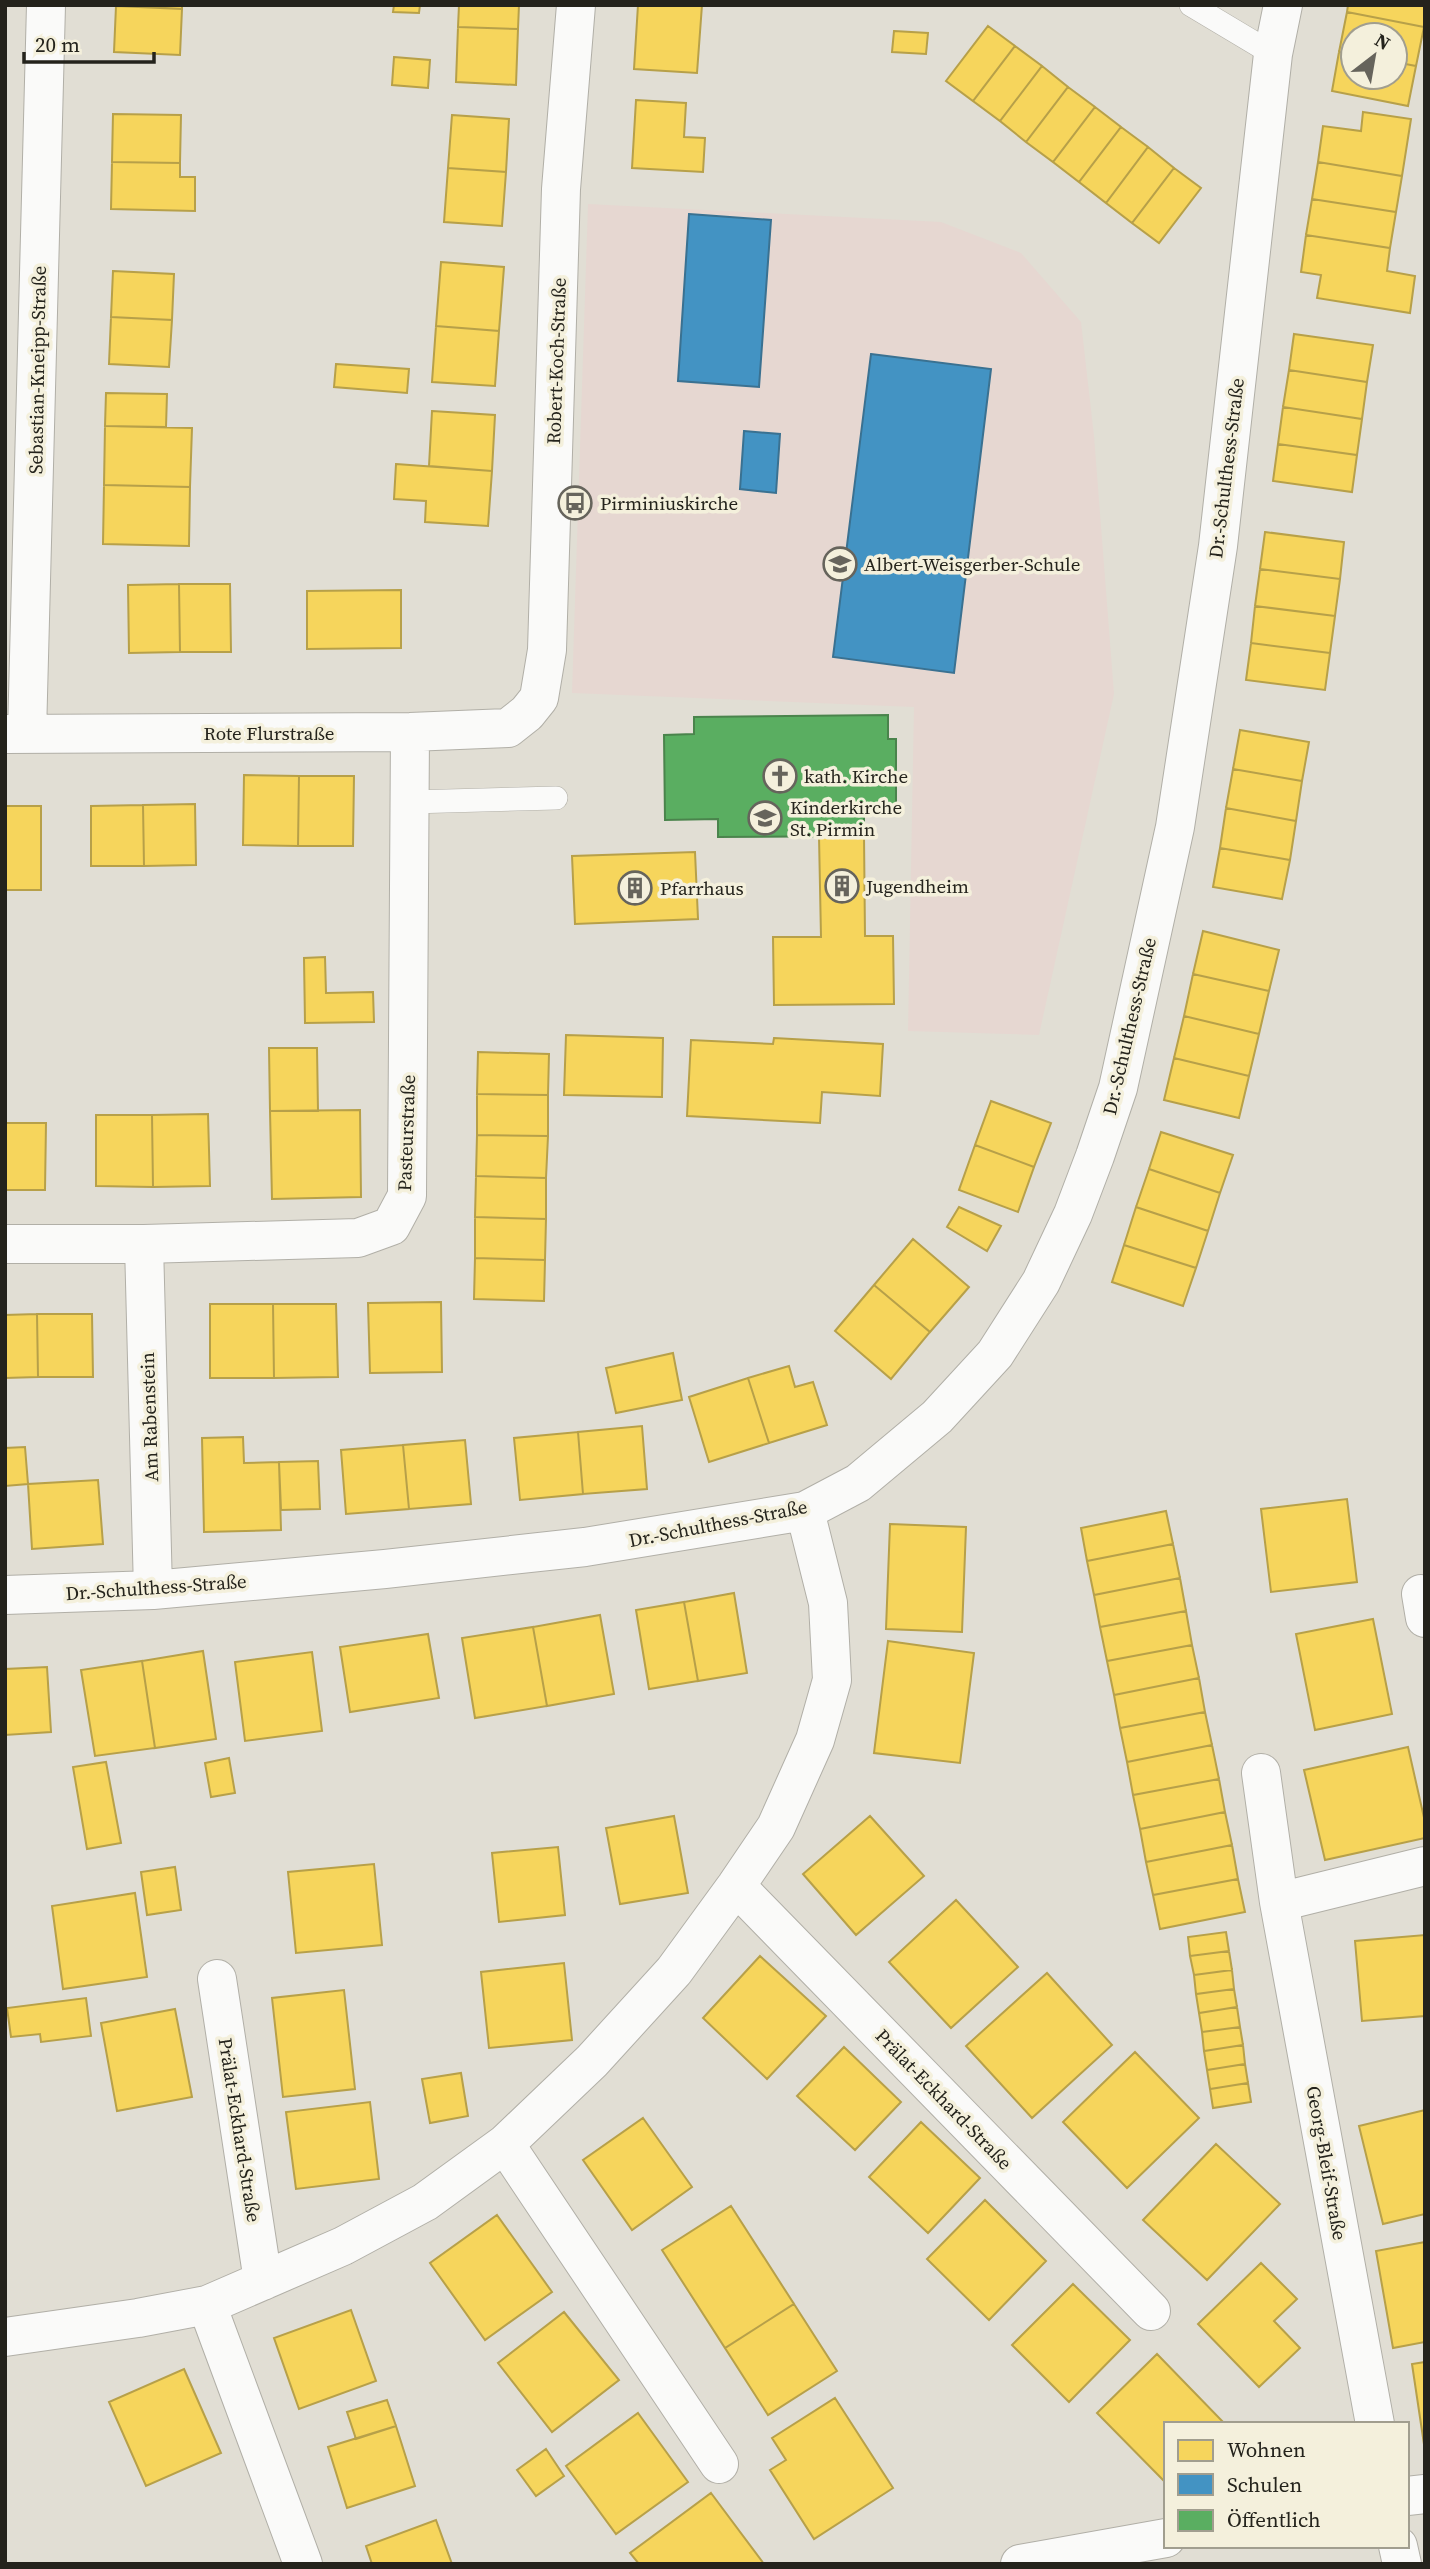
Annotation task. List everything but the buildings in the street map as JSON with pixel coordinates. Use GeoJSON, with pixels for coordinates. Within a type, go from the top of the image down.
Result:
{"type":"FeatureCollection","features":[{"type":"Feature","properties":{"kind":"street","name":"Sebastian-Kneipp-Straße"},"geometry":{"type":"LineString","coordinates":[[16,734],[46,5]]}},
{"type":"Feature","properties":{"kind":"street","name":"Robert-Koch-Straße"},"geometry":{"type":"LineString","coordinates":[[527,713],[539,698],[547,650],[561,189],[576,5]]}},
{"type":"Feature","properties":{"kind":"street","name":"Dr.-Schulthess-Straße"},"geometry":{"type":"LineString","coordinates":[[5,1595],[153,1590],[385,1569],[585,1547],[805,1511],[858,1483],[937,1418],[995,1353],[1041,1282],[1068,1226],[1095,1156],[1118,1088],[1175,827],[1218,546],[1273,54],[1283,5]]}},
{"type":"Feature","properties":{"kind":"street","name":"Rote Flurstraße"},"geometry":{"type":"LineString","coordinates":[[16,734],[410,732],[508,728],[527,713]]}},
{"type":"Feature","properties":{"kind":"street","name":"Pasteurstraße"},"geometry":{"type":"LineString","coordinates":[[5,1244],[144,1244],[358,1238],[391,1226],[407,1196],[410,732]]}},
{"type":"Feature","properties":{"kind":"street","name":"Am Rabenstein"},"geometry":{"type":"LineString","coordinates":[[144,1244],[153,1590]]}},
{"type":"Feature","properties":{"kind":"street"},"geometry":{"type":"LineString","coordinates":[[5,2337],[207,2305],[343,2246],[425,2202],[505,2144],[592,2061],[674,1971],[736,1886],[776,1827],[815,1740],[832,1680],[828,1604],[805,1511]]}},
{"type":"Feature","properties":{"kind":"street","name":"Georg-Bleif-Straße"},"geometry":{"type":"LineString","coordinates":[[1261,1773],[1279,1902],[1375,2422]]}},
{"type":"Feature","properties":{"kind":"street"},"geometry":{"type":"LineString","coordinates":[[1279,1902],[1425,1866]]}},
{"type":"Feature","properties":{"kind":"street","name":"Prälat-Eckhard-Straße"},"geometry":{"type":"LineString","coordinates":[[736,1886],[1151,2311]]}},
{"type":"Feature","properties":{"kind":"street","name":"Prälat-Eckhard-Straße"},"geometry":{"type":"LineString","coordinates":[[217,1979],[263,2281]]}},
{"type":"Feature","properties":{"kind":"street"},"geometry":{"type":"LineString","coordinates":[[505,2144],[719,2464]]}},
{"type":"Feature","properties":{"kind":"street"},"geometry":{"type":"LineString","coordinates":[[207,2305],[303,2564]]}},
{"type":"Feature","properties":{"kind":"street"},"geometry":{"type":"LineString","coordinates":[[1020,2564],[1164,2538]]}},
{"type":"Feature","properties":{"kind":"lane"},"geometry":{"type":"LineString","coordinates":[[1191,5],[1273,54]]}},
{"type":"Feature","properties":{"kind":"lane"},"geometry":{"type":"LineString","coordinates":[[410,802],[556,798]]}},
{"type":"Feature","properties":{"kind":"shaded area","name":"Albert-Weisgerber-Schule"},"geometry":{"type":"Polygon","coordinates":[[[588,204],[941,222],[1021,253],[1081,322],[1094,436],[1114,694],[1039,1035],[908,1031],[914,707],[572,693],[588,204]]]}},
{"type":"Feature","properties":{"kind":"place","name":"Pirminiuskirche"},"geometry":{"type":"Point","coordinates":[575,503]}},
{"type":"Feature","properties":{"kind":"place","name":"Albert-Weisgerber-Schule"},"geometry":{"type":"Point","coordinates":[840,564]}},
{"type":"Feature","properties":{"kind":"place","name":"kath. Kirche"},"geometry":{"type":"Point","coordinates":[780,776]}},
{"type":"Feature","properties":{"kind":"place","name":"Kinderkirche St. Pirmin"},"geometry":{"type":"Point","coordinates":[765,818]}},
{"type":"Feature","properties":{"kind":"place","name":"Jugendheim"},"geometry":{"type":"Point","coordinates":[842,886]}},
{"type":"Feature","properties":{"kind":"place","name":"Pfarrhaus"},"geometry":{"type":"Point","coordinates":[635,888]}}]}
